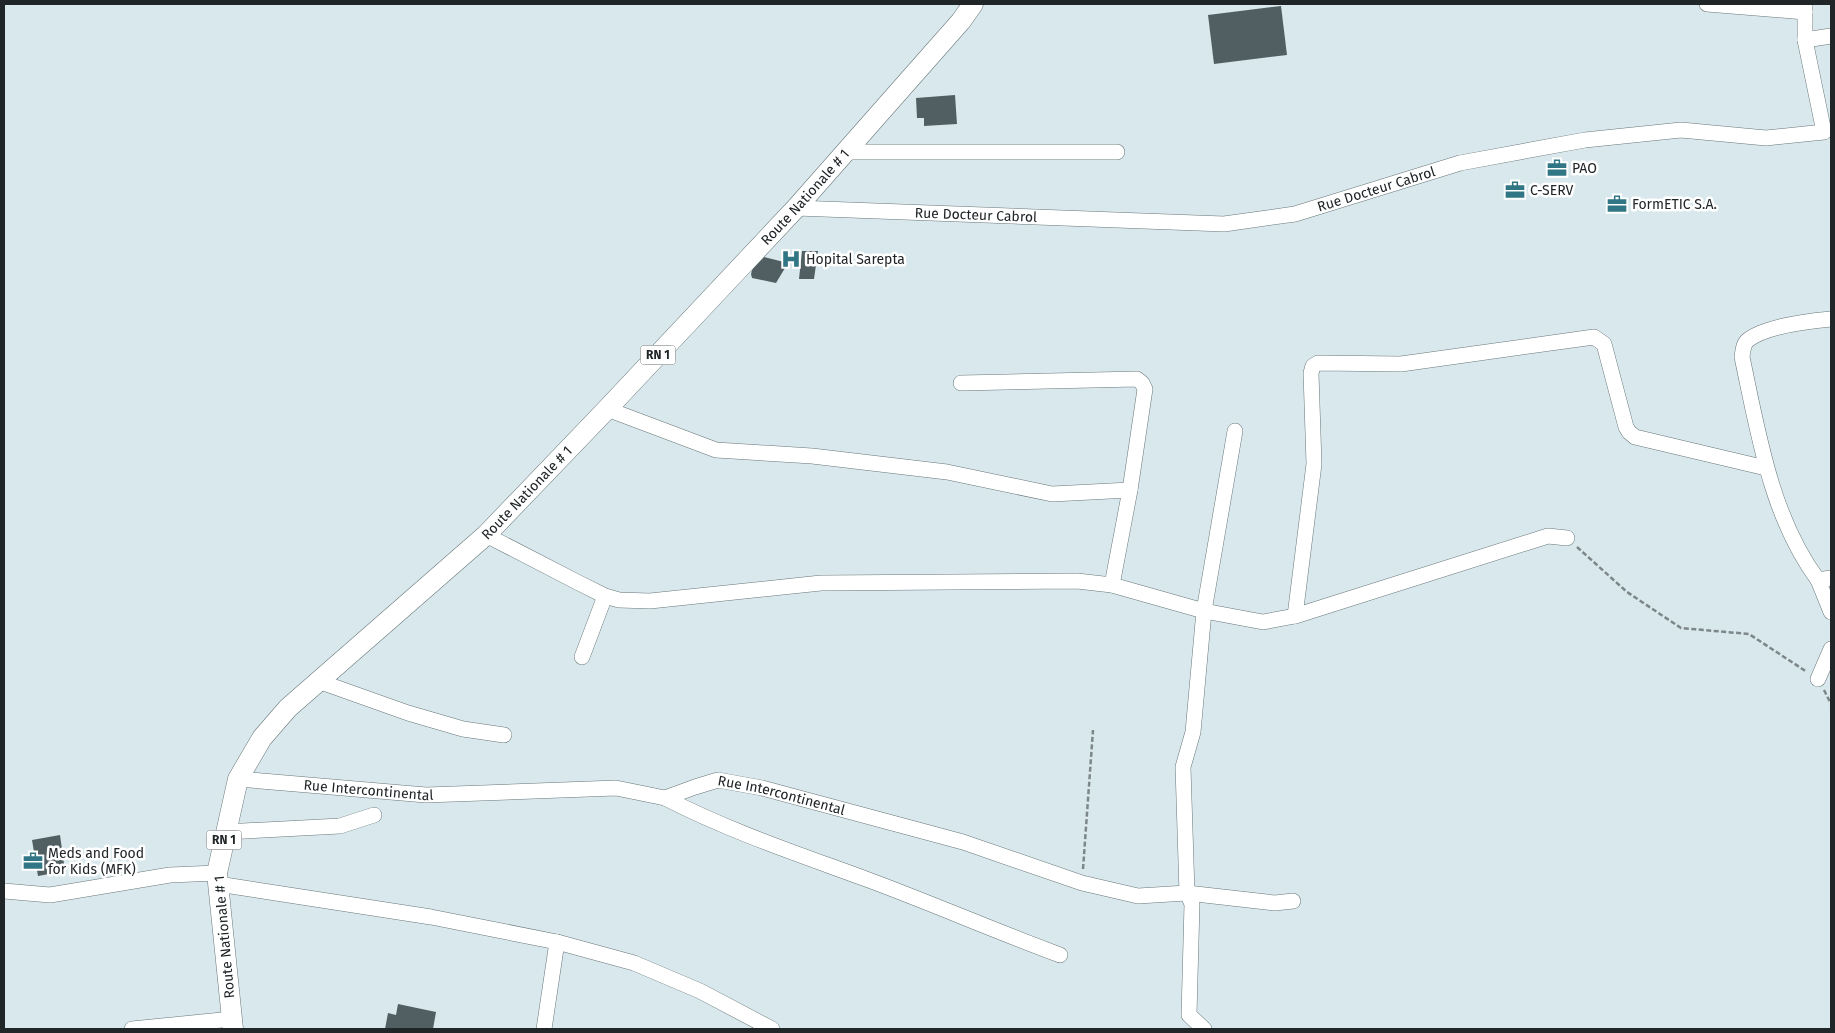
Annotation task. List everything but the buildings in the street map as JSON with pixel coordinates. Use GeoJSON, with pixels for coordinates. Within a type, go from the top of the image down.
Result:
{"type":"FeatureCollection","features":[{"type":"Feature","properties":{"kind":"main road","name":"Route Nationale # 1"},"geometry":{"type":"LineString","coordinates":[[232,1024],[218,879],[225,832],[238,779],[262,738],[288,708],[486,535],[608,409],[796,208],[961,21],[973,4]]}},
{"type":"Feature","properties":{"kind":"street"},"geometry":{"type":"LineString","coordinates":[[1707,4],[1805,8]]}},
{"type":"Feature","properties":{"kind":"street","name":"Rue Docteur Cabrol"},"geometry":{"type":"LineString","coordinates":[[796,208],[1224,224],[1295,214],[1460,163],[1585,140],[1681,130],[1766,138],[1828,136],[1805,40],[1805,8]]}},
{"type":"Feature","properties":{"kind":"street"},"geometry":{"type":"LineString","coordinates":[[1805,40],[1831,36]]}},
{"type":"Feature","properties":{"kind":"street"},"geometry":{"type":"LineString","coordinates":[[846,152],[1117,152]]}},
{"type":"Feature","properties":{"kind":"street"},"geometry":{"type":"LineString","coordinates":[[1831,319],[1807,321],[1780,327],[1754,336],[1747,340],[1742,357],[1766,468],[1789,529],[1809,568],[1824,579],[1831,612]]}},
{"type":"Feature","properties":{"kind":"street"},"geometry":{"type":"LineString","coordinates":[[1294,616],[1314,464],[1312,373],[1313,366],[1318,363],[1401,364],[1594,338],[1604,344],[1626,427],[1635,437],[1766,468]]}},
{"type":"Feature","properties":{"kind":"street"},"geometry":{"type":"LineString","coordinates":[[961,383],[1137,379],[1142,383],[1144,389],[1130,490],[1112,585]]}},
{"type":"Feature","properties":{"kind":"street"},"geometry":{"type":"LineString","coordinates":[[608,409],[716,450],[812,456],[947,472],[1052,494],[1130,490]]}},
{"type":"Feature","properties":{"kind":"street"},"geometry":{"type":"LineString","coordinates":[[1204,1029],[1189,1015],[1189,898],[1183,767],[1193,732],[1204,611],[1235,431]]}},
{"type":"Feature","properties":{"kind":"street"},"geometry":{"type":"LineString","coordinates":[[486,535],[605,596],[620,600],[650,601],[821,583],[1076,581],[1112,585],[1204,611],[1263,622],[1294,616],[1548,536],[1567,538]]}},
{"type":"Feature","properties":{"kind":"street"},"geometry":{"type":"LineString","coordinates":[[582,657],[605,596]]}},
{"type":"Feature","properties":{"kind":"street"},"geometry":{"type":"LineString","coordinates":[[1818,679],[1831,649]]}},
{"type":"Feature","properties":{"kind":"street"},"geometry":{"type":"LineString","coordinates":[[318,681],[408,713],[463,729],[504,735]]}},
{"type":"Feature","properties":{"kind":"street","name":"Rue Intercontinental"},"geometry":{"type":"LineString","coordinates":[[238,779],[426,795],[616,788],[665,798],[695,786],[718,780],[762,788],[963,842],[1082,883],[1138,896],[1275,903],[1292,901]]}},
{"type":"Feature","properties":{"kind":"street"},"geometry":{"type":"LineString","coordinates":[[665,798],[701,817],[906,894],[1007,936],[1060,955]]}},
{"type":"Feature","properties":{"kind":"street"},"geometry":{"type":"LineString","coordinates":[[225,832],[340,826],[374,815]]}},
{"type":"Feature","properties":{"kind":"street"},"geometry":{"type":"LineString","coordinates":[[4,891],[50,895],[170,875],[218,879],[431,917],[557,942],[634,963],[700,991],[772,1029]]}},
{"type":"Feature","properties":{"kind":"street"},"geometry":{"type":"LineString","coordinates":[[544,1029],[557,942]]}},
{"type":"Feature","properties":{"kind":"street"},"geometry":{"type":"LineString","coordinates":[[132,1029],[232,1024]]}},
{"type":"Feature","properties":{"kind":"path"},"geometry":{"type":"LineString","coordinates":[[1567,538],[1627,592],[1681,628],[1749,634],[1818,679],[1831,704]]}},
{"type":"Feature","properties":{"kind":"path"},"geometry":{"type":"LineString","coordinates":[[1082,883],[1093,730]]}},
{"type":"Feature","properties":{"kind":"place","name":"PAO"},"geometry":{"type":"Point","coordinates":[1557,168]}},
{"type":"Feature","properties":{"kind":"place","name":"C-SERV"},"geometry":{"type":"Point","coordinates":[1515,190]}},
{"type":"Feature","properties":{"kind":"place","name":"FormETIC S.A."},"geometry":{"type":"Point","coordinates":[1617,204]}},
{"type":"Feature","properties":{"kind":"place","name":"Hopital Sarepta"},"geometry":{"type":"Point","coordinates":[791,259]}},
{"type":"Feature","properties":{"kind":"place","name":"Meds and Food for Kids (MFK)"},"geometry":{"type":"Point","coordinates":[33,861]}}]}
